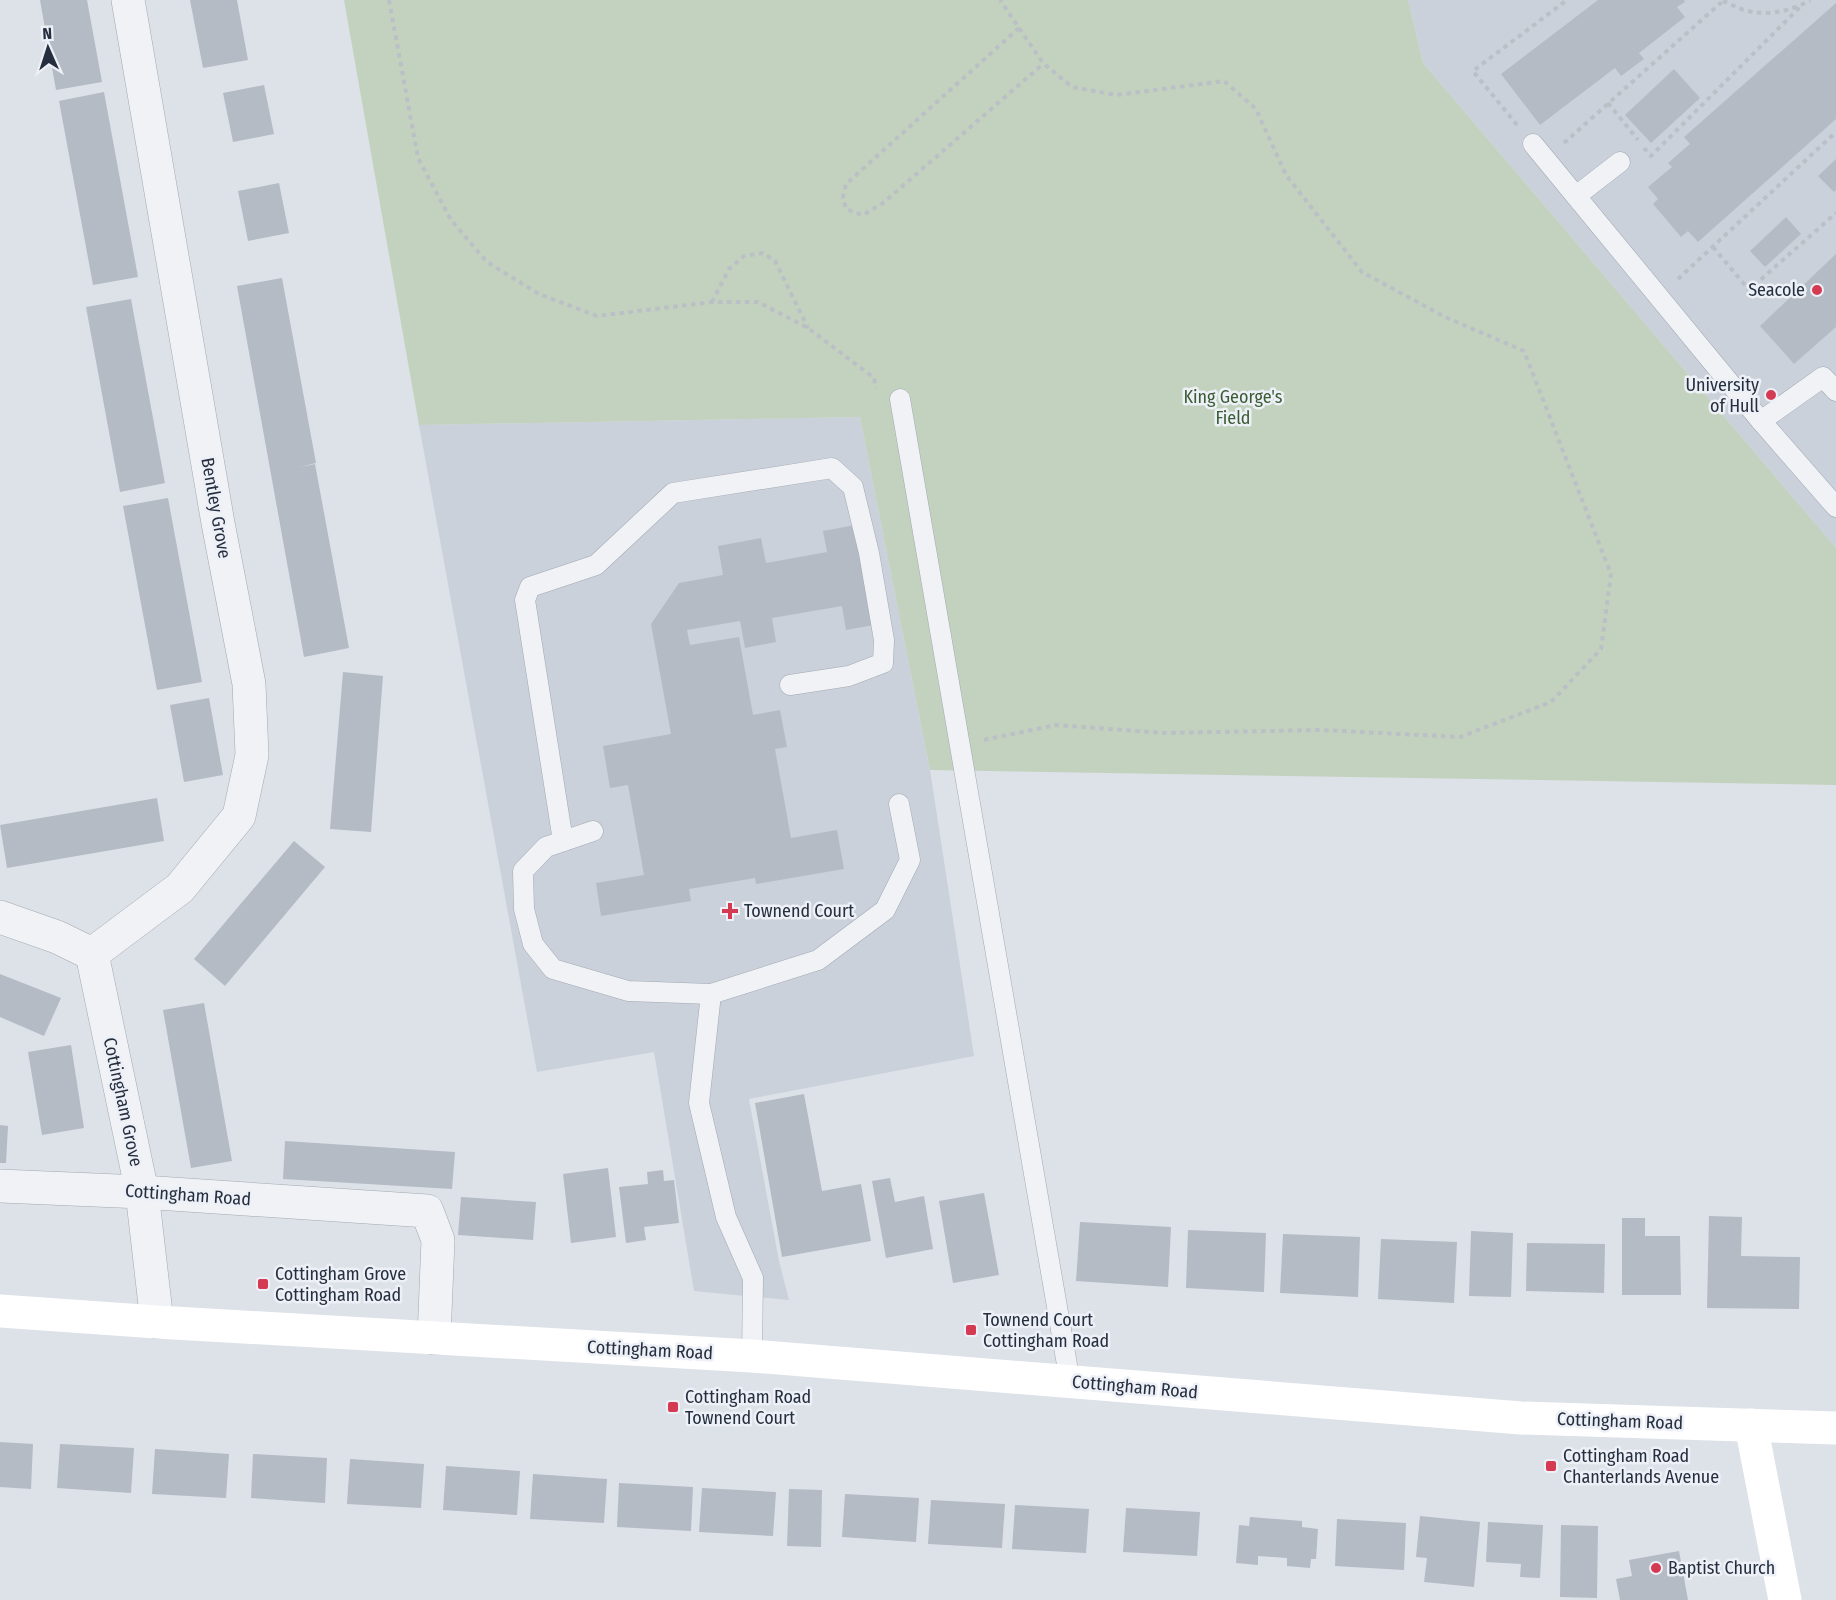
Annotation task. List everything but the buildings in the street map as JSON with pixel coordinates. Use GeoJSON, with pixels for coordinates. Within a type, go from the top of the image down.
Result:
{"type":"FeatureCollection","features":[{"type":"Feature","properties":{"kind":"main road","name":"Cottingham Road"},"geometry":{"type":"LineString","coordinates":[[0,1311],[752,1356],[1521,1418],[1836,1428]]}},
{"type":"Feature","properties":{"kind":"main road"},"geometry":{"type":"LineString","coordinates":[[1751,1425],[1785,1600]]}},
{"type":"Feature","properties":{"kind":"street","name":"Bentley Grove"},"geometry":{"type":"LineString","coordinates":[[92,954],[180,888],[239,816],[252,755],[249,684],[218,523],[128,0]]}},
{"type":"Feature","properties":{"kind":"street"},"geometry":{"type":"LineString","coordinates":[[0,917],[57,937],[92,954]]}},
{"type":"Feature","properties":{"kind":"street","name":"Cottingham Grove"},"geometry":{"type":"LineString","coordinates":[[92,954],[142,1192],[157,1322]]}},
{"type":"Feature","properties":{"kind":"street","name":"Cottingham Road"},"geometry":{"type":"LineString","coordinates":[[0,1186],[142,1192],[428,1211],[438,1240],[434,1338]]}},
{"type":"Feature","properties":{"kind":"lane"},"geometry":{"type":"LineString","coordinates":[[1539,152],[1761,421],[1836,507]]}},
{"type":"Feature","properties":{"kind":"lane"},"geometry":{"type":"LineString","coordinates":[[1576,196],[1620,162]]}},
{"type":"Feature","properties":{"kind":"lane"},"geometry":{"type":"LineString","coordinates":[[1761,421],[1823,377],[1836,391]]}},
{"type":"Feature","properties":{"kind":"lane"},"geometry":{"type":"LineString","coordinates":[[900,399],[1070,1382]]}},
{"type":"Feature","properties":{"kind":"lane"},"geometry":{"type":"LineString","coordinates":[[563,841],[525,600],[530,587],[596,565],[673,493],[832,468],[853,487],[869,553],[884,640],[883,663],[849,676],[790,686]]}},
{"type":"Feature","properties":{"kind":"lane"},"geometry":{"type":"LineString","coordinates":[[593,831],[546,847],[523,871],[524,909],[533,944],[553,969],[628,991],[711,994],[818,960],[885,910],[910,860],[899,804]]}},
{"type":"Feature","properties":{"kind":"lane"},"geometry":{"type":"LineString","coordinates":[[711,994],[699,1104],[726,1217],[753,1278],[752,1356]]}},
{"type":"Feature","properties":{"kind":"path"},"geometry":{"type":"LineString","coordinates":[[389,0],[418,158],[451,220],[487,262],[539,294],[597,316],[712,302],[758,302],[808,328],[874,378],[878,400],[900,399]]}},
{"type":"Feature","properties":{"kind":"path"},"geometry":{"type":"LineString","coordinates":[[960,745],[1056,725],[1163,733],[1321,730],[1460,737],[1551,702],[1601,648],[1611,574],[1524,351],[1444,317],[1362,272],[1286,175],[1256,109],[1224,81],[1116,94],[1072,87],[1043,63],[1000,0]]}},
{"type":"Feature","properties":{"kind":"path"},"geometry":{"type":"LineString","coordinates":[[1567,0],[1473,71],[1539,152],[1608,103],[1723,0],[1742,10],[1772,13],[1801,6]]}},
{"type":"Feature","properties":{"kind":"path"},"geometry":{"type":"LineString","coordinates":[[1608,103],[1651,156],[1801,6],[1810,0]]}},
{"type":"Feature","properties":{"kind":"path"},"geometry":{"type":"LineString","coordinates":[[1019,28],[846,184],[843,197],[846,210],[863,215],[883,202],[1043,63]]}},
{"type":"Feature","properties":{"kind":"path"},"geometry":{"type":"LineString","coordinates":[[1658,297],[1836,132]]}},
{"type":"Feature","properties":{"kind":"path"},"geometry":{"type":"LineString","coordinates":[[1713,247],[1749,290],[1836,213]]}},
{"type":"Feature","properties":{"kind":"path"},"geometry":{"type":"LineString","coordinates":[[712,302],[729,269],[744,256],[763,253],[775,261],[808,328]]}},
{"type":"Feature","properties":{"kind":"shaded area","name":"University of Hull"},"geometry":{"type":"Polygon","coordinates":[[[1408,0],[1836,0],[1836,548],[1423,63],[1408,0]]]}},
{"type":"Feature","properties":{"kind":"shaded area","name":"Townend Court"},"geometry":{"type":"Polygon","coordinates":[[[860,417],[930,770],[974,1056],[749,1099],[779,1261],[789,1300],[694,1291],[654,1052],[537,1072],[419,425],[860,417]]]}},
{"type":"Feature","properties":{"kind":"green space","name":"King George's Field"},"geometry":{"type":"Polygon","coordinates":[[[344,0],[1408,0],[1423,63],[1836,548],[1836,785],[930,770],[860,417],[419,425],[344,0]]]}},
{"type":"Feature","properties":{"kind":"place","name":"Seacole"},"geometry":{"type":"Point","coordinates":[1817,290]}},
{"type":"Feature","properties":{"kind":"place","name":"University of Hull"},"geometry":{"type":"Point","coordinates":[1771,395]}},
{"type":"Feature","properties":{"kind":"place","name":"Townend Court"},"geometry":{"type":"Point","coordinates":[730,911]}},
{"type":"Feature","properties":{"kind":"place","name":"Cottingham Grove Cottingham Road"},"geometry":{"type":"Point","coordinates":[263,1284]}},
{"type":"Feature","properties":{"kind":"place","name":"Townend Court Cottingham Road"},"geometry":{"type":"Point","coordinates":[971,1330]}},
{"type":"Feature","properties":{"kind":"place","name":"Cottingham Road Townend Court"},"geometry":{"type":"Point","coordinates":[673,1407]}},
{"type":"Feature","properties":{"kind":"place","name":"Cottingham Road Chanterlands Avenue"},"geometry":{"type":"Point","coordinates":[1551,1466]}},
{"type":"Feature","properties":{"kind":"place","name":"Baptist Church"},"geometry":{"type":"Point","coordinates":[1656,1568]}}]}
